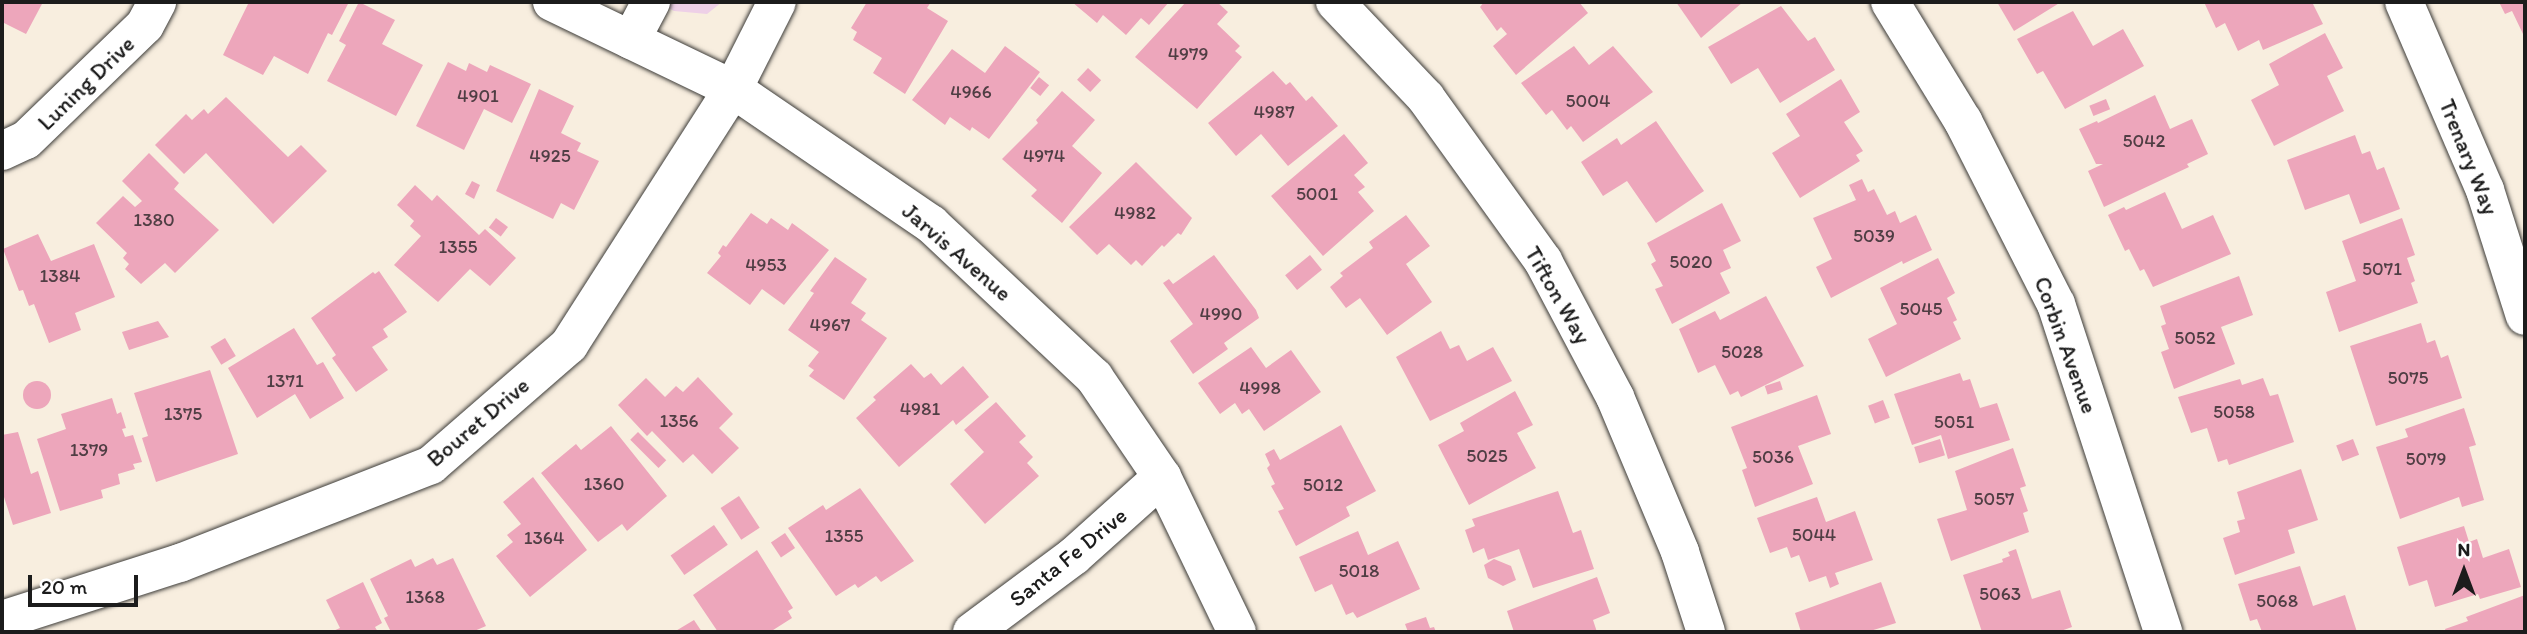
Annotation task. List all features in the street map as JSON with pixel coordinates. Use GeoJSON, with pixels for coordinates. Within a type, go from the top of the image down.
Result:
{"type":"FeatureCollection","features":[{"type":"Feature","properties":{"kind":"street","name":"Luning Drive"},"geometry":{"type":"LineString","coordinates":[[2,151],[26,140],[46,121],[145,25],[157,2]]}},
{"type":"Feature","properties":{"kind":"street","name":"Jarvis Avenue"},"geometry":{"type":"LineString","coordinates":[[552,2],[733,89],[931,224],[1094,377],[1162,477],[1237,632]]}},
{"type":"Feature","properties":{"kind":"street"},"geometry":{"type":"LineString","coordinates":[[631,40],[651,2]]}},
{"type":"Feature","properties":{"kind":"street","name":"Bouret Drive"},"geometry":{"type":"LineString","coordinates":[[2,620],[180,563],[431,465],[569,345],[733,89],[777,2]]}},
{"type":"Feature","properties":{"kind":"street","name":"Tifton Way"},"geometry":{"type":"LineString","coordinates":[[1335,2],[1426,98],[1543,261],[1615,397],[1680,551],[1706,632]]}},
{"type":"Feature","properties":{"kind":"street","name":"Corbin Avenue"},"geometry":{"type":"LineString","coordinates":[[1890,2],[1964,121],[2056,304],[2163,632]]}},
{"type":"Feature","properties":{"kind":"street","name":"Trenary Way"},"geometry":{"type":"LineString","coordinates":[[2404,2],[2485,190],[2525,316]]}},
{"type":"Feature","properties":{"kind":"street","name":"Santa Fe Drive"},"geometry":{"type":"LineString","coordinates":[[972,632],[1074,556],[1162,477]]}},
{"type":"Feature","properties":{"kind":"shaded area"},"geometry":{"type":"Polygon","coordinates":[[[657,2],[722,2],[707,14],[674,11],[657,2]]]}},
{"type":"Feature","properties":{"kind":"building"},"geometry":{"type":"Polygon","coordinates":[[[2,2],[43,2],[26,34],[2,22],[2,2]]]}},
{"type":"Feature","properties":{"kind":"building"},"geometry":{"type":"Polygon","coordinates":[[[249,2],[349,2],[332,35],[328,33],[308,74],[274,56],[263,75],[223,55],[249,2]]]}},
{"type":"Feature","properties":{"kind":"building"},"geometry":{"type":"Polygon","coordinates":[[[359,2],[395,20],[382,44],[423,65],[396,116],[327,81],[346,45],[339,41],[359,2]]]}},
{"type":"Feature","properties":{"kind":"building"},"geometry":{"type":"Polygon","coordinates":[[[867,2],[931,2],[927,8],[948,21],[905,94],[873,73],[882,58],[853,40],[857,32],[851,28],[867,2]]]}},
{"type":"Feature","properties":{"kind":"building"},"geometry":{"type":"Polygon","coordinates":[[[1072,2],[1169,2],[1149,25],[1141,18],[1126,35],[1103,15],[1097,23],[1072,2]]]}},
{"type":"Feature","properties":{"kind":"building"},"geometry":{"type":"Polygon","coordinates":[[[1186,2],[1217,2],[1228,12],[1217,24],[1240,46],[1235,51],[1242,57],[1197,109],[1135,57],[1186,2]]]}},
{"type":"Feature","properties":{"kind":"building"},"geometry":{"type":"Polygon","coordinates":[[[1484,2],[1579,2],[1588,13],[1516,75],[1493,46],[1507,34],[1501,27],[1497,31],[1480,7],[1484,2]]]}},
{"type":"Feature","properties":{"kind":"building"},"geometry":{"type":"Polygon","coordinates":[[[1676,2],[1743,2],[1701,38],[1676,2]]]}},
{"type":"Feature","properties":{"kind":"building"},"geometry":{"type":"Polygon","coordinates":[[[1997,2],[2061,2],[2014,31],[1997,2]]]}},
{"type":"Feature","properties":{"kind":"building"},"geometry":{"type":"Polygon","coordinates":[[[2204,2],[2312,2],[2323,24],[2263,50],[2259,40],[2238,51],[2225,23],[2216,28],[2204,2]]]}},
{"type":"Feature","properties":{"kind":"building"},"geometry":{"type":"Polygon","coordinates":[[[2499,2],[2525,2],[2523,34],[2512,11],[2505,14],[2499,2]]]}},
{"type":"Feature","properties":{"kind":"building"},"geometry":{"type":"Polygon","coordinates":[[[1781,6],[1808,41],[1815,37],[1835,70],[1780,103],[1758,68],[1731,84],[1708,47],[1781,6]]]}},
{"type":"Feature","properties":{"kind":"building"},"geometry":{"type":"Polygon","coordinates":[[[2073,11],[2093,46],[2123,29],[2144,66],[2065,109],[2043,71],[2037,74],[2017,39],[2073,11]]]}},
{"type":"Feature","properties":{"kind":"building"},"geometry":{"type":"Polygon","coordinates":[[[2325,33],[2343,68],[2327,76],[2344,111],[2274,146],[2251,100],[2279,85],[2269,64],[2325,33]]]}},
{"type":"Feature","properties":{"kind":"building"},"geometry":{"type":"Polygon","coordinates":[[[1005,46],[1040,72],[989,139],[972,127],[970,131],[950,117],[945,125],[912,100],[952,49],[985,73],[1005,46]]]}},
{"type":"Feature","properties":{"kind":"building"},"geometry":{"type":"Polygon","coordinates":[[[1574,46],[1589,65],[1613,46],[1653,92],[1583,142],[1571,126],[1567,130],[1552,110],[1546,115],[1521,83],[1574,46]]]}},
{"type":"Feature","properties":{"kind":"building"},"geometry":{"type":"Polygon","coordinates":[[[448,62],[466,71],[469,63],[487,72],[490,65],[531,84],[512,123],[484,109],[464,150],[416,126],[448,62]]]}},
{"type":"Feature","properties":{"kind":"building"},"geometry":{"type":"Polygon","coordinates":[[[1088,68],[1101,80],[1090,92],[1077,80],[1088,68]]]}},
{"type":"Feature","properties":{"kind":"building"},"geometry":{"type":"Polygon","coordinates":[[[1273,71],[1286,85],[1290,82],[1306,101],[1312,96],[1338,126],[1288,166],[1261,134],[1236,156],[1208,123],[1273,71]]]}},
{"type":"Feature","properties":{"kind":"building"},"geometry":{"type":"Polygon","coordinates":[[[1039,77],[1049,85],[1040,96],[1030,88],[1039,77]]]}},
{"type":"Feature","properties":{"kind":"building"},"geometry":{"type":"Polygon","coordinates":[[[1841,79],[1860,112],[1844,122],[1863,151],[1856,155],[1860,161],[1800,198],[1772,153],[1800,136],[1786,114],[1841,79]]]}},
{"type":"Feature","properties":{"kind":"building"},"geometry":{"type":"Polygon","coordinates":[[[539,89],[574,106],[561,133],[581,143],[577,151],[599,161],[574,210],[561,203],[553,219],[496,191],[539,89]]]}},
{"type":"Feature","properties":{"kind":"building"},"geometry":{"type":"Polygon","coordinates":[[[1062,91],[1095,120],[1072,146],[1102,173],[1062,223],[1031,196],[1037,190],[1002,159],[1038,123],[1036,120],[1062,91]]]}},
{"type":"Feature","properties":{"kind":"building"},"geometry":{"type":"Polygon","coordinates":[[[2155,95],[2170,129],[2192,119],[2208,154],[2187,164],[2189,167],[2104,207],[2088,171],[2103,164],[2096,164],[2079,129],[2097,121],[2098,123],[2155,95]]]}},
{"type":"Feature","properties":{"kind":"building"},"geometry":{"type":"Polygon","coordinates":[[[226,97],[288,157],[301,145],[327,171],[273,224],[206,153],[184,174],[155,145],[186,114],[192,120],[204,109],[208,114],[226,97]]]}},
{"type":"Feature","properties":{"kind":"building"},"geometry":{"type":"Polygon","coordinates":[[[2106,99],[2110,109],[2093,116],[2089,106],[2106,99]]]}},
{"type":"Feature","properties":{"kind":"building"},"geometry":{"type":"Polygon","coordinates":[[[1656,121],[1704,191],[1656,223],[1627,181],[1603,196],[1581,162],[1617,138],[1621,145],[1656,121]]]}},
{"type":"Feature","properties":{"kind":"building"},"geometry":{"type":"Polygon","coordinates":[[[1344,134],[1368,163],[1354,175],[1365,187],[1358,192],[1374,211],[1323,256],[1271,196],[1344,134]]]}},
{"type":"Feature","properties":{"kind":"building"},"geometry":{"type":"Polygon","coordinates":[[[2355,135],[2362,154],[2370,151],[2377,170],[2384,167],[2400,209],[2360,224],[2349,194],[2305,210],[2287,160],[2355,135]]]}},
{"type":"Feature","properties":{"kind":"building"},"geometry":{"type":"Polygon","coordinates":[[[149,153],[179,183],[174,189],[219,230],[175,273],[165,263],[141,284],[125,269],[129,264],[123,258],[127,253],[96,223],[123,196],[135,207],[142,201],[122,181],[149,153]]]}},
{"type":"Feature","properties":{"kind":"building"},"geometry":{"type":"Polygon","coordinates":[[[1136,162],[1192,218],[1181,235],[1178,233],[1164,247],[1162,245],[1142,266],[1136,260],[1131,265],[1109,244],[1097,255],[1069,227],[1136,162]]]}},
{"type":"Feature","properties":{"kind":"building"},"geometry":{"type":"Polygon","coordinates":[[[1862,179],[1868,192],[1874,189],[1887,215],[1895,211],[1900,223],[1916,215],[1932,250],[1903,264],[1902,261],[1831,298],[1816,267],[1832,259],[1813,218],[1856,200],[1849,185],[1862,179]]]}},
{"type":"Feature","properties":{"kind":"building"},"geometry":{"type":"Polygon","coordinates":[[[472,181],[480,185],[474,199],[465,194],[472,181]]]}},
{"type":"Feature","properties":{"kind":"building"},"geometry":{"type":"Polygon","coordinates":[[[415,185],[432,201],[437,195],[479,235],[485,229],[516,258],[490,286],[470,269],[438,302],[394,265],[421,236],[410,226],[414,221],[397,205],[415,185]]]}},
{"type":"Feature","properties":{"kind":"building"},"geometry":{"type":"Polygon","coordinates":[[[2165,192],[2182,229],[2213,215],[2231,254],[2153,287],[2144,269],[2140,271],[2129,249],[2125,251],[2108,215],[2165,192]]]}},
{"type":"Feature","properties":{"kind":"building"},"geometry":{"type":"Polygon","coordinates":[[[1722,203],[1741,241],[1723,250],[1731,268],[1720,273],[1730,293],[1672,324],[1655,289],[1663,286],[1651,264],[1656,261],[1647,243],[1722,203]]]}},
{"type":"Feature","properties":{"kind":"building"},"geometry":{"type":"Polygon","coordinates":[[[751,213],[767,224],[771,218],[788,230],[792,223],[829,250],[784,305],[762,289],[750,305],[707,273],[721,256],[718,253],[723,245],[726,247],[751,213]]]}},
{"type":"Feature","properties":{"kind":"building"},"geometry":{"type":"Polygon","coordinates":[[[1406,215],[1430,246],[1406,264],[1432,302],[1387,335],[1360,298],[1346,308],[1330,287],[1343,276],[1340,273],[1373,248],[1369,242],[1406,215]]]}},
{"type":"Feature","properties":{"kind":"building"},"geometry":{"type":"Polygon","coordinates":[[[496,218],[508,227],[501,237],[489,228],[496,218]]]}},
{"type":"Feature","properties":{"kind":"building"},"geometry":{"type":"Polygon","coordinates":[[[2402,218],[2415,255],[2407,258],[2415,281],[2411,283],[2418,303],[2339,332],[2326,292],[2356,281],[2342,241],[2402,218]]]}},
{"type":"Feature","properties":{"kind":"building"},"geometry":{"type":"Polygon","coordinates":[[[38,234],[51,261],[94,244],[115,297],[75,313],[81,330],[49,343],[34,304],[29,306],[23,290],[19,291],[3,249],[38,234]]]}},
{"type":"Feature","properties":{"kind":"building"},"geometry":{"type":"Polygon","coordinates":[[[1214,255],[1256,310],[1259,318],[1224,343],[1228,349],[1193,374],[1170,341],[1193,324],[1163,283],[1169,279],[1173,284],[1214,255]]]}},
{"type":"Feature","properties":{"kind":"building"},"geometry":{"type":"Polygon","coordinates":[[[1310,255],[1322,270],[1297,290],[1285,275],[1310,255]]]}},
{"type":"Feature","properties":{"kind":"building"},"geometry":{"type":"Polygon","coordinates":[[[835,257],[867,279],[851,303],[866,313],[861,320],[887,338],[844,400],[809,376],[814,370],[808,366],[819,352],[788,330],[814,293],[810,291],[835,257]]]}},
{"type":"Feature","properties":{"kind":"building"},"geometry":{"type":"Polygon","coordinates":[[[1938,258],[1955,293],[1947,298],[1957,320],[1953,322],[1961,339],[1886,377],[1868,339],[1897,324],[1880,288],[1938,258]]]}},
{"type":"Feature","properties":{"kind":"building"},"geometry":{"type":"Polygon","coordinates":[[[379,271],[407,312],[383,329],[388,337],[372,347],[388,370],[356,392],[332,358],[336,355],[311,318],[373,272],[375,274],[379,271]]]}},
{"type":"Feature","properties":{"kind":"building"},"geometry":{"type":"Polygon","coordinates":[[[2239,276],[2253,315],[2221,327],[2235,364],[2174,389],[2161,352],[2169,349],[2161,326],[2166,324],[2160,306],[2239,276]]]}},
{"type":"Feature","properties":{"kind":"building"},"geometry":{"type":"Polygon","coordinates":[[[1766,296],[1804,366],[1741,397],[1738,391],[1730,395],[1715,365],[1698,373],[1679,329],[1715,311],[1720,320],[1766,296]]]}},
{"type":"Feature","properties":{"kind":"building"},"geometry":{"type":"Polygon","coordinates":[[[158,321],[169,337],[129,350],[122,332],[158,321]]]}},
{"type":"Feature","properties":{"kind":"building"},"geometry":{"type":"Polygon","coordinates":[[[2421,323],[2427,343],[2435,340],[2441,358],[2448,355],[2462,398],[2376,426],[2350,346],[2421,323]]]}},
{"type":"Feature","properties":{"kind":"building"},"geometry":{"type":"Polygon","coordinates":[[[294,328],[317,365],[323,362],[344,398],[310,419],[295,394],[257,418],[228,368],[294,328]]]}},
{"type":"Feature","properties":{"kind":"building"},"geometry":{"type":"Polygon","coordinates":[[[1441,331],[1450,349],[1459,345],[1467,361],[1493,347],[1512,381],[1430,421],[1396,357],[1441,331]]]}},
{"type":"Feature","properties":{"kind":"building"},"geometry":{"type":"Polygon","coordinates":[[[225,338],[236,356],[221,365],[210,347],[225,338]]]}},
{"type":"Feature","properties":{"kind":"building"},"geometry":{"type":"Polygon","coordinates":[[[1251,347],[1266,368],[1291,350],[1321,392],[1264,431],[1249,409],[1242,414],[1235,403],[1220,414],[1198,383],[1251,347]]]}},
{"type":"Feature","properties":{"kind":"building"},"geometry":{"type":"Polygon","coordinates":[[[911,364],[924,378],[931,373],[941,385],[963,366],[989,397],[956,425],[953,420],[899,467],[856,418],[876,400],[873,397],[911,364]]]}},
{"type":"Feature","properties":{"kind":"building"},"geometry":{"type":"Polygon","coordinates":[[[210,370],[238,454],[156,482],[142,438],[148,436],[134,393],[210,370]]]}},
{"type":"Feature","properties":{"kind":"building"},"geometry":{"type":"Polygon","coordinates":[[[1960,373],[1963,381],[1970,379],[1980,408],[1997,403],[2010,440],[1948,459],[1941,435],[1912,445],[1894,394],[1960,373]]]}},
{"type":"Feature","properties":{"kind":"building"},"geometry":{"type":"Polygon","coordinates":[[[698,377],[733,414],[719,428],[739,448],[712,474],[693,454],[683,463],[652,431],[647,436],[618,405],[646,378],[665,397],[676,386],[683,392],[698,377]]]}},
{"type":"Feature","properties":{"kind":"building"},"geometry":{"type":"Polygon","coordinates":[[[2263,378],[2270,396],[2278,394],[2294,442],[2229,465],[2227,459],[2218,462],[2207,428],[2191,433],[2178,397],[2240,379],[2242,385],[2263,378]]]}},
{"type":"Feature","properties":{"kind":"building"},"geometry":{"type":"Polygon","coordinates":[[[37,381],[47,385],[51,395],[47,405],[37,409],[27,405],[23,395],[27,385],[37,381]]]}},
{"type":"Feature","properties":{"kind":"building"},"geometry":{"type":"Polygon","coordinates":[[[1780,381],[1783,390],[1768,395],[1765,386],[1780,381]]]}},
{"type":"Feature","properties":{"kind":"building"},"geometry":{"type":"Polygon","coordinates":[[[1515,391],[1533,425],[1517,433],[1536,468],[1469,505],[1438,445],[1464,431],[1460,423],[1515,391]]]}},
{"type":"Feature","properties":{"kind":"building"},"geometry":{"type":"Polygon","coordinates":[[[1817,395],[1831,434],[1798,446],[1813,484],[1755,507],[1742,470],[1747,468],[1731,427],[1817,395]]]}},
{"type":"Feature","properties":{"kind":"building"},"geometry":{"type":"Polygon","coordinates":[[[112,398],[117,414],[121,412],[126,428],[122,429],[125,437],[133,435],[142,462],[133,464],[135,469],[118,474],[120,484],[101,490],[103,498],[60,511],[37,439],[66,429],[61,414],[112,398]]]}},
{"type":"Feature","properties":{"kind":"building"},"geometry":{"type":"Polygon","coordinates":[[[1883,400],[1890,418],[1875,423],[1868,406],[1883,400]]]}},
{"type":"Feature","properties":{"kind":"building"},"geometry":{"type":"Polygon","coordinates":[[[996,402],[1026,436],[1019,442],[1033,457],[1027,463],[1039,476],[985,524],[950,484],[984,452],[964,430],[996,402]]]}},
{"type":"Feature","properties":{"kind":"building"},"geometry":{"type":"Polygon","coordinates":[[[2464,408],[2476,445],[2469,447],[2484,500],[2462,507],[2459,497],[2400,519],[2376,447],[2408,437],[2405,429],[2464,408]]]}},
{"type":"Feature","properties":{"kind":"building"},"geometry":{"type":"Polygon","coordinates":[[[1341,425],[1376,491],[1346,507],[1350,516],[1296,546],[1278,511],[1284,509],[1271,486],[1275,484],[1267,468],[1270,465],[1265,454],[1274,449],[1280,460],[1341,425]]]}},
{"type":"Feature","properties":{"kind":"building"},"geometry":{"type":"Polygon","coordinates":[[[611,426],[667,496],[627,531],[622,524],[598,542],[541,473],[576,444],[581,450],[611,426]]]}},
{"type":"Feature","properties":{"kind":"building"},"geometry":{"type":"Polygon","coordinates":[[[18,432],[31,474],[38,471],[51,513],[13,525],[4,497],[2,498],[2,435],[18,432]]]}},
{"type":"Feature","properties":{"kind":"building"},"geometry":{"type":"Polygon","coordinates":[[[638,432],[666,460],[659,468],[630,440],[638,432]]]}},
{"type":"Feature","properties":{"kind":"building"},"geometry":{"type":"Polygon","coordinates":[[[1940,439],[1945,455],[1919,463],[1914,447],[1940,439]]]}},
{"type":"Feature","properties":{"kind":"building"},"geometry":{"type":"Polygon","coordinates":[[[2353,439],[2359,455],[2342,461],[2336,445],[2353,439]]]}},
{"type":"Feature","properties":{"kind":"building"},"geometry":{"type":"Polygon","coordinates":[[[2013,448],[2026,486],[2020,488],[2028,511],[2023,513],[2029,532],[1951,561],[1937,519],[1967,510],[1955,471],[2013,448]]]}},
{"type":"Feature","properties":{"kind":"building"},"geometry":{"type":"Polygon","coordinates":[[[2301,469],[2318,520],[2288,530],[2295,553],[2235,575],[2223,538],[2240,532],[2237,521],[2245,519],[2237,492],[2301,469]]]}},
{"type":"Feature","properties":{"kind":"building"},"geometry":{"type":"Polygon","coordinates":[[[533,477],[587,550],[530,597],[496,556],[513,542],[507,535],[521,524],[503,502],[533,477]]]}},
{"type":"Feature","properties":{"kind":"building"},"geometry":{"type":"Polygon","coordinates":[[[860,488],[914,561],[881,582],[876,576],[858,588],[855,584],[836,596],[788,528],[823,505],[826,510],[860,488]]]}},
{"type":"Feature","properties":{"kind":"building"},"geometry":{"type":"Polygon","coordinates":[[[1558,491],[1573,533],[1581,530],[1594,569],[1533,588],[1519,549],[1488,560],[1484,548],[1473,553],[1465,530],[1475,526],[1472,519],[1558,491]]]}},
{"type":"Feature","properties":{"kind":"building"},"geometry":{"type":"Polygon","coordinates":[[[739,496],[760,528],[741,540],[721,508],[739,496]]]}},
{"type":"Feature","properties":{"kind":"building"},"geometry":{"type":"Polygon","coordinates":[[[1817,497],[1826,522],[1855,511],[1873,560],[1835,573],[1839,584],[1830,588],[1826,576],[1809,582],[1799,555],[1791,558],[1787,547],[1770,553],[1757,518],[1817,497]]]}},
{"type":"Feature","properties":{"kind":"building"},"geometry":{"type":"Polygon","coordinates":[[[714,525],[728,545],[684,575],[671,555],[714,525]]]}},
{"type":"Feature","properties":{"kind":"building"},"geometry":{"type":"Polygon","coordinates":[[[2464,526],[2469,542],[2477,539],[2483,558],[2509,549],[2521,587],[2480,599],[2478,594],[2435,607],[2427,580],[2409,586],[2397,547],[2464,526]]]}},
{"type":"Feature","properties":{"kind":"building"},"geometry":{"type":"Polygon","coordinates":[[[1358,531],[1368,555],[1398,541],[1420,589],[1357,618],[1353,612],[1346,615],[1332,584],[1315,592],[1299,557],[1358,531]]]}},
{"type":"Feature","properties":{"kind":"building"},"geometry":{"type":"Polygon","coordinates":[[[785,533],[795,548],[781,557],[771,543],[785,533]]]}},
{"type":"Feature","properties":{"kind":"building"},"geometry":{"type":"Polygon","coordinates":[[[2016,549],[2032,599],[2060,590],[2072,627],[2058,632],[1982,632],[1963,575],[2003,562],[2002,559],[2010,556],[2008,552],[2016,549]]]}},
{"type":"Feature","properties":{"kind":"building"},"geometry":{"type":"Polygon","coordinates":[[[757,550],[793,608],[788,611],[792,618],[770,632],[718,632],[693,595],[757,550]]]}},
{"type":"Feature","properties":{"kind":"building"},"geometry":{"type":"Polygon","coordinates":[[[433,558],[437,565],[453,558],[486,626],[472,632],[391,632],[384,618],[388,616],[370,579],[411,559],[415,567],[433,558]]]}},
{"type":"Feature","properties":{"kind":"building"},"geometry":{"type":"Polygon","coordinates":[[[1494,559],[1511,566],[1516,580],[1503,586],[1488,578],[1484,565],[1494,559]]]}},
{"type":"Feature","properties":{"kind":"building"},"geometry":{"type":"Polygon","coordinates":[[[2300,566],[2313,606],[2345,595],[2357,632],[2262,632],[2257,619],[2250,621],[2238,584],[2300,566]]]}},
{"type":"Feature","properties":{"kind":"building"},"geometry":{"type":"Polygon","coordinates":[[[1597,577],[1610,613],[1593,620],[1597,632],[1514,632],[1507,611],[1597,577]]]}},
{"type":"Feature","properties":{"kind":"building"},"geometry":{"type":"Polygon","coordinates":[[[363,582],[382,623],[375,627],[378,632],[331,632],[340,628],[326,600],[363,582]]]}},
{"type":"Feature","properties":{"kind":"building"},"geometry":{"type":"Polygon","coordinates":[[[1881,582],[1896,623],[1867,632],[1801,632],[1795,613],[1881,582]]]}},
{"type":"Feature","properties":{"kind":"building"},"geometry":{"type":"Polygon","coordinates":[[[2525,595],[2525,632],[2446,632],[2445,629],[2468,621],[2466,617],[2525,595]]]}},
{"type":"Feature","properties":{"kind":"building"},"geometry":{"type":"Polygon","coordinates":[[[1426,617],[1430,628],[1434,627],[1436,632],[1408,632],[1405,624],[1426,617]]]}},
{"type":"Feature","properties":{"kind":"building"},"geometry":{"type":"Polygon","coordinates":[[[694,620],[702,632],[674,632],[694,620]]]}}]}
